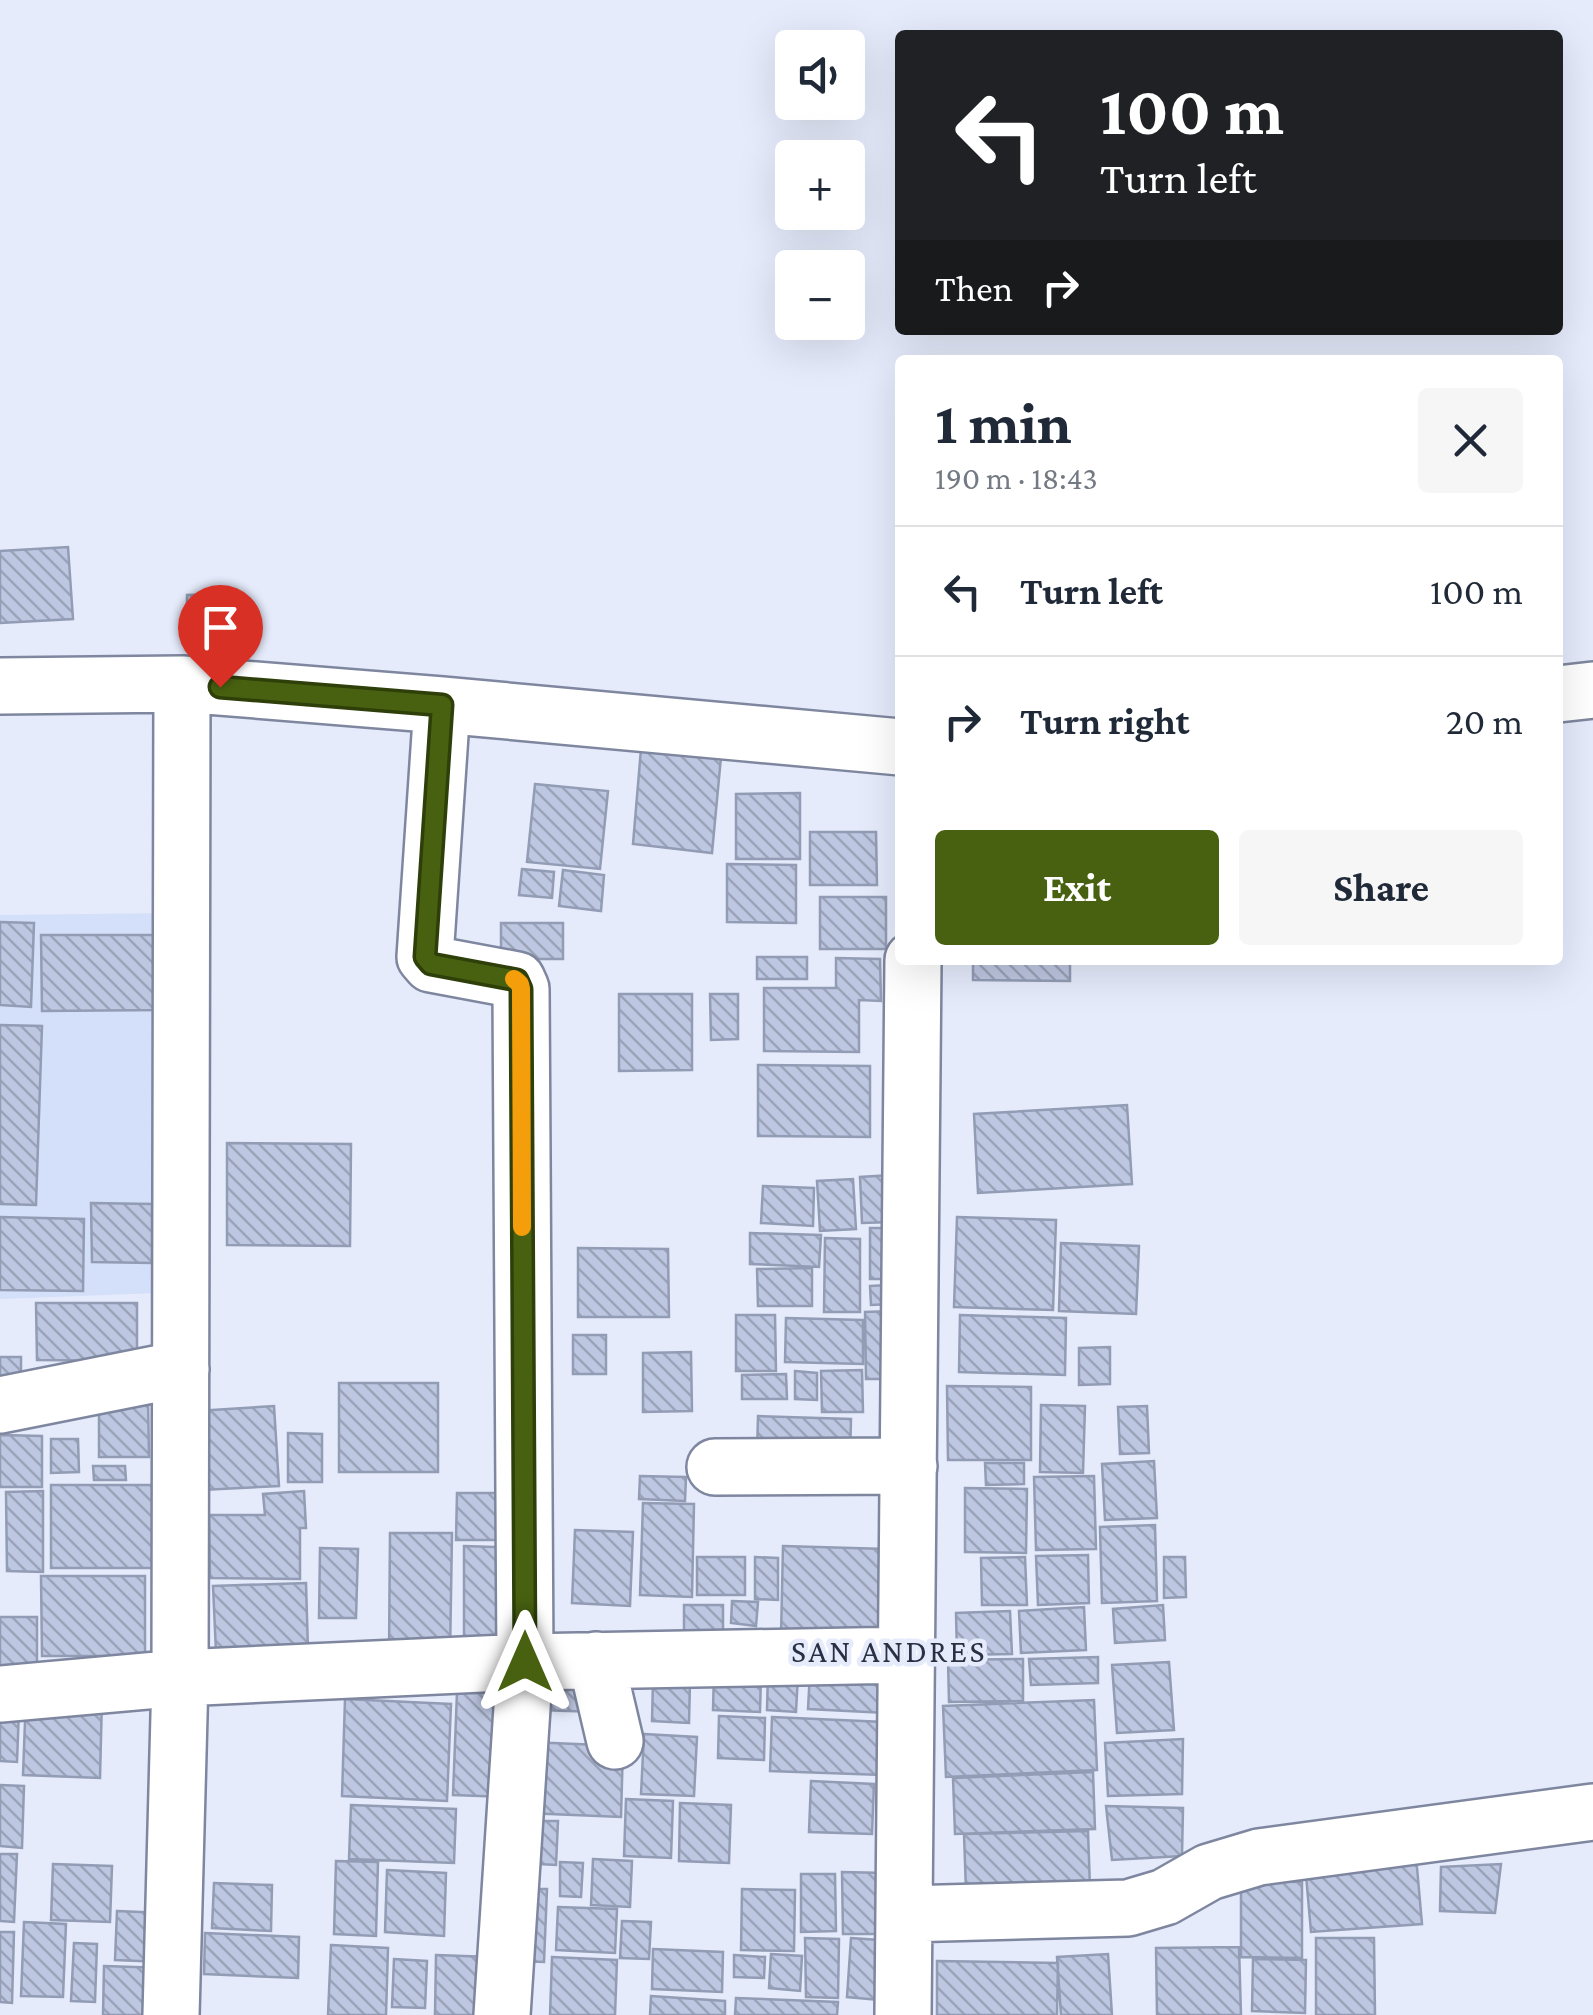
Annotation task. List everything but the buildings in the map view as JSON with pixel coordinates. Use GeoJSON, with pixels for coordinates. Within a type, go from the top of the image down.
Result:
{"type":"FeatureCollection","features":[{"type":"Feature","properties":{"kind":"street"},"geometry":{"type":"LineString","coordinates":[[0,686],[182,684],[895,747]]}},
{"type":"Feature","properties":{"kind":"street"},"geometry":{"type":"LineString","coordinates":[[171,2015],[180,1678],[182,684]]}},
{"type":"Feature","properties":{"kind":"street"},"geometry":{"type":"LineString","coordinates":[[1563,693],[1593,690]]}},
{"type":"Feature","properties":{"kind":"street"},"geometry":{"type":"LineString","coordinates":[[442,705],[425,957],[431,964],[517,980],[521,989],[525,1662],[502,2015]]}},
{"type":"Feature","properties":{"kind":"street"},"geometry":{"type":"LineString","coordinates":[[902,2015],[913,965]]}},
{"type":"Feature","properties":{"kind":"street"},"geometry":{"type":"LineString","coordinates":[[0,1405],[181,1369]]}},
{"type":"Feature","properties":{"kind":"street"},"geometry":{"type":"LineString","coordinates":[[716,1467],[908,1466]]}},
{"type":"Feature","properties":{"kind":"street"},"geometry":{"type":"LineString","coordinates":[[0,1694],[180,1678],[525,1662],[907,1655]]}},
{"type":"Feature","properties":{"kind":"street"},"geometry":{"type":"LineString","coordinates":[[596,1660],[615,1741]]}},
{"type":"Feature","properties":{"kind":"street"},"geometry":{"type":"LineString","coordinates":[[905,1914],[1128,1908],[1165,1897],[1209,1872],[1259,1857],[1593,1812]]}},
{"type":"Feature","properties":{"kind":"shaded area"},"geometry":{"type":"Polygon","coordinates":[[[172,913],[158,1293],[0,1299],[0,915],[172,913]]]}},
{"type":"Feature","properties":{"kind":"slow traffic"},"geometry":{"type":"LineString","coordinates":[[514,979],[521,989],[522,1227]]}},
{"type":"Feature","properties":{"kind":"district","name":"SAN ANDRES"},"geometry":{"type":"Point","coordinates":[889,1651]}},
{"type":"Feature","properties":{"kind":"route"},"geometry":{"type":"LineString","coordinates":[[220,687],[442,705],[425,957],[431,964],[517,980],[521,989],[525,1662]]}}]}
